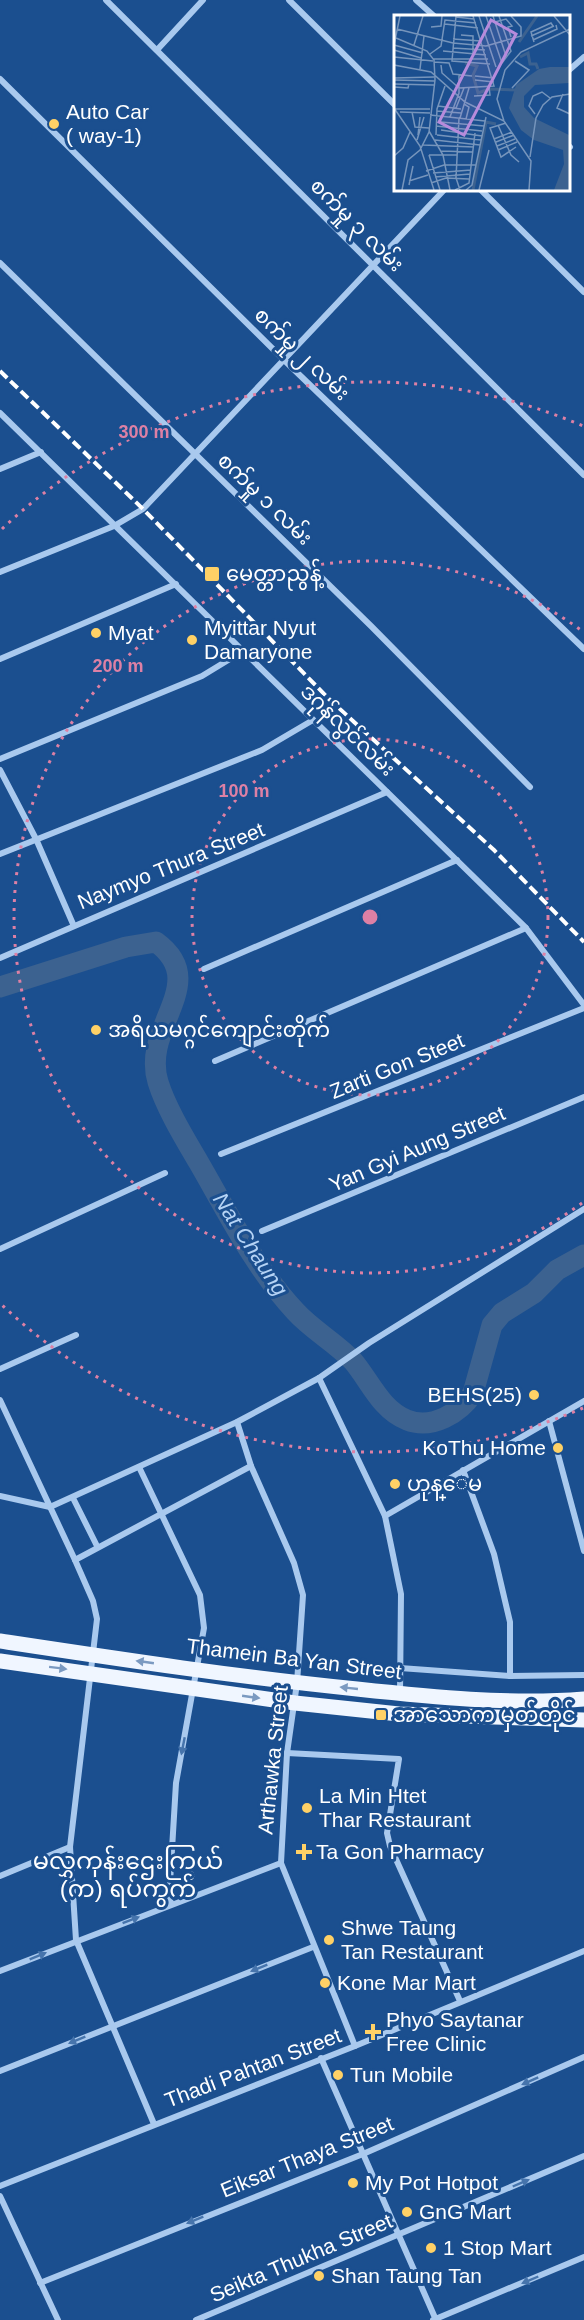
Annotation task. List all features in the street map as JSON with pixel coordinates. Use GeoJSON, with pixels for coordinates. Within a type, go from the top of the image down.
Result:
{"type":"FeatureCollection","features":[{"type":"Feature","properties":{"kind":"main road","name":"Thamein Ba Yan Street"},"geometry":{"type":"LineString","coordinates":[[0,1641],[297,1683],[400,1694],[484,1700],[584,1699]]}},
{"type":"Feature","properties":{"kind":"main road"},"geometry":{"type":"LineString","coordinates":[[0,1661],[295,1703],[399,1714],[584,1720]]}},
{"type":"Feature","properties":{"kind":"street","name":"စက်မှု ၃ လမ်း"},"geometry":{"type":"LineString","coordinates":[[106,0],[584,475]]}},
{"type":"Feature","properties":{"kind":"street"},"geometry":{"type":"LineString","coordinates":[[157,50],[203,0]]}},
{"type":"Feature","properties":{"kind":"street"},"geometry":{"type":"LineString","coordinates":[[289,0],[393,101]]}},
{"type":"Feature","properties":{"kind":"street"},"geometry":{"type":"LineString","coordinates":[[416,0],[433,15]]}},
{"type":"Feature","properties":{"kind":"street"},"geometry":{"type":"LineString","coordinates":[[569,69],[584,57]]}},
{"type":"Feature","properties":{"kind":"street","name":"စက်မှု ၂ လမ်း"},"geometry":{"type":"LineString","coordinates":[[0,79],[283,359],[584,648]]}},
{"type":"Feature","properties":{"kind":"street"},"geometry":{"type":"LineString","coordinates":[[0,572],[114,526],[143,509],[444,190]]}},
{"type":"Feature","properties":{"kind":"street"},"geometry":{"type":"LineString","coordinates":[[481,190],[584,292]]}},
{"type":"Feature","properties":{"kind":"street","name":"စက်မှု ၁ လမ်း"},"geometry":{"type":"LineString","coordinates":[[0,263],[195,453],[530,787]]}},
{"type":"Feature","properties":{"kind":"street","name":"ဒဂုန်လွင်လမ်း"},"geometry":{"type":"LineString","coordinates":[[0,413],[526,928],[584,1007]]}},
{"type":"Feature","properties":{"kind":"street"},"geometry":{"type":"LineString","coordinates":[[0,469],[41,452]]}},
{"type":"Feature","properties":{"kind":"street"},"geometry":{"type":"LineString","coordinates":[[0,659],[176,584]]}},
{"type":"Feature","properties":{"kind":"street"},"geometry":{"type":"LineString","coordinates":[[0,759],[201,676],[243,651]]}},
{"type":"Feature","properties":{"kind":"street"},"geometry":{"type":"LineString","coordinates":[[0,854],[262,750],[313,720]]}},
{"type":"Feature","properties":{"kind":"street"},"geometry":{"type":"LineString","coordinates":[[0,770],[36,840],[73,924]]}},
{"type":"Feature","properties":{"kind":"street","name":"Naymyo Thura Street"},"geometry":{"type":"LineString","coordinates":[[0,958],[73,924],[387,792]]}},
{"type":"Feature","properties":{"kind":"street"},"geometry":{"type":"LineString","coordinates":[[204,969],[457,860]]}},
{"type":"Feature","properties":{"kind":"street"},"geometry":{"type":"LineString","coordinates":[[215,1061],[526,928]]}},
{"type":"Feature","properties":{"kind":"street","name":"Zarti Gon Steet"},"geometry":{"type":"LineString","coordinates":[[221,1154],[584,1007]]}},
{"type":"Feature","properties":{"kind":"street","name":"Yan Gyi Aung Street"},"geometry":{"type":"LineString","coordinates":[[262,1231],[584,1097]]}},
{"type":"Feature","properties":{"kind":"street"},"geometry":{"type":"LineString","coordinates":[[0,1249],[165,1173]]}},
{"type":"Feature","properties":{"kind":"street"},"geometry":{"type":"LineString","coordinates":[[0,1496],[50,1507],[237,1422],[319,1378],[369,1343],[584,1209]]}},
{"type":"Feature","properties":{"kind":"street"},"geometry":{"type":"LineString","coordinates":[[0,1369],[76,1335]]}},
{"type":"Feature","properties":{"kind":"street"},"geometry":{"type":"LineString","coordinates":[[319,1378],[385,1516],[401,1594],[400,1694]]}},
{"type":"Feature","properties":{"kind":"street"},"geometry":{"type":"LineString","coordinates":[[0,1400],[75,1560],[93,1601],[97,1619],[70,1847],[76,1941],[154,2124]]}},
{"type":"Feature","properties":{"kind":"street"},"geometry":{"type":"LineString","coordinates":[[385,1516],[584,1401]]}},
{"type":"Feature","properties":{"kind":"street"},"geometry":{"type":"LineString","coordinates":[[549,1421],[584,1551]]}},
{"type":"Feature","properties":{"kind":"street","name":"Arthawka Street"},"geometry":{"type":"LineString","coordinates":[[237,1422],[251,1466],[294,1563],[303,1595],[295,1703],[287,1753],[281,1863]]}},
{"type":"Feature","properties":{"kind":"street"},"geometry":{"type":"LineString","coordinates":[[75,1560],[162,1511],[251,1466]]}},
{"type":"Feature","properties":{"kind":"street"},"geometry":{"type":"LineString","coordinates":[[139,1467],[162,1511],[200,1595],[204,1628],[195,1689],[176,1783],[169,1899],[172,1904]]}},
{"type":"Feature","properties":{"kind":"street"},"geometry":{"type":"LineString","coordinates":[[463,1470],[494,1554],[510,1622],[510,1676]]}},
{"type":"Feature","properties":{"kind":"street"},"geometry":{"type":"LineString","coordinates":[[73,1498],[97,1546]]}},
{"type":"Feature","properties":{"kind":"street"},"geometry":{"type":"LineString","coordinates":[[400,1668],[510,1676],[584,1675]]}},
{"type":"Feature","properties":{"kind":"street"},"geometry":{"type":"LineString","coordinates":[[287,1753],[399,1759],[387,1833],[390,1846],[460,2001]]}},
{"type":"Feature","properties":{"kind":"street"},"geometry":{"type":"LineString","coordinates":[[0,1876],[70,1847]]}},
{"type":"Feature","properties":{"kind":"street"},"geometry":{"type":"LineString","coordinates":[[0,1971],[281,1863],[313,1947],[355,2046]]}},
{"type":"Feature","properties":{"kind":"street"},"geometry":{"type":"LineString","coordinates":[[0,2071],[313,1947]]}},
{"type":"Feature","properties":{"kind":"street","name":"Thadi Pahtan Street"},"geometry":{"type":"LineString","coordinates":[[0,2186],[355,2046],[584,1951]]}},
{"type":"Feature","properties":{"kind":"street","name":"Eiksar Thaya Street"},"geometry":{"type":"LineString","coordinates":[[40,2283],[363,2154],[584,2057]]}},
{"type":"Feature","properties":{"kind":"street"},"geometry":{"type":"LineString","coordinates":[[321,2058],[435,2320],[584,2257]]}},
{"type":"Feature","properties":{"kind":"street","name":"Seikta Thukha Street"},"geometry":{"type":"LineString","coordinates":[[196,2320],[584,2156]]}},
{"type":"Feature","properties":{"kind":"street"},"geometry":{"type":"LineString","coordinates":[[0,2196],[58,2320]]}},
{"type":"Feature","properties":{"kind":"waterway","name":"Nat Chaung"},"geometry":{"type":"LineString","coordinates":[[0,987],[126,947],[156,942],[171,957],[178,973],[177,990],[158,1042],[155,1062],[161,1092],[171,1113],[243,1240],[267,1277],[302,1318],[353,1361],[383,1402],[407,1420],[416,1423],[435,1421],[461,1407],[473,1393],[492,1325],[502,1313],[534,1293],[557,1270],[584,1255]]}},
{"type":"Feature","properties":{"kind":"railway"},"geometry":{"type":"LineString","coordinates":[[0,371],[143,509],[329,699],[494,850],[584,942]]}},
{"type":"Feature","properties":{"kind":"place","name":"Auto Car ( way-1)"},"geometry":{"type":"Point","coordinates":[54,124]}},
{"type":"Feature","properties":{"kind":"place","name":"မေတ္တာညွန့်"},"geometry":{"type":"Point","coordinates":[212,574]}},
{"type":"Feature","properties":{"kind":"place","name":"Myat"},"geometry":{"type":"Point","coordinates":[96,633]}},
{"type":"Feature","properties":{"kind":"place","name":"Myittar Nyut Damaryone"},"geometry":{"type":"Point","coordinates":[192,640]}},
{"type":"Feature","properties":{"kind":"place","name":"အရိယမဂ္ဂင်ကျောင်းတိုက်"},"geometry":{"type":"Point","coordinates":[96,1030]}},
{"type":"Feature","properties":{"kind":"place","name":"BEHS(25)"},"geometry":{"type":"Point","coordinates":[534,1395]}},
{"type":"Feature","properties":{"kind":"place","name":"KoThu Home"},"geometry":{"type":"Point","coordinates":[558,1448]}},
{"type":"Feature","properties":{"kind":"place","name":"ဟုန္ေမ"},"geometry":{"type":"Point","coordinates":[395,1484]}},
{"type":"Feature","properties":{"kind":"place","name":"အာသောက မှတ်တိုင်"},"geometry":{"type":"Point","coordinates":[381,1715]}},
{"type":"Feature","properties":{"kind":"place","name":"La Min Htet Thar Restaurant"},"geometry":{"type":"Point","coordinates":[307,1808]}},
{"type":"Feature","properties":{"kind":"place","name":"Ta Gon Pharmacy"},"geometry":{"type":"Point","coordinates":[304,1852]}},
{"type":"Feature","properties":{"kind":"place","name":"Shwe Taung Tan Restaurant"},"geometry":{"type":"Point","coordinates":[329,1940]}},
{"type":"Feature","properties":{"kind":"place","name":"Kone Mar Mart"},"geometry":{"type":"Point","coordinates":[325,1983]}},
{"type":"Feature","properties":{"kind":"place","name":"Phyo Saytanar Free Clinic"},"geometry":{"type":"Point","coordinates":[373,2032]}},
{"type":"Feature","properties":{"kind":"place","name":"Tun Mobile"},"geometry":{"type":"Point","coordinates":[338,2075]}},
{"type":"Feature","properties":{"kind":"place","name":"My Pot Hotpot"},"geometry":{"type":"Point","coordinates":[353,2183]}},
{"type":"Feature","properties":{"kind":"place","name":"GnG Mart"},"geometry":{"type":"Point","coordinates":[407,2212]}},
{"type":"Feature","properties":{"kind":"place","name":"1 Stop Mart"},"geometry":{"type":"Point","coordinates":[431,2248]}},
{"type":"Feature","properties":{"kind":"place","name":"Shan Taung Tan"},"geometry":{"type":"Point","coordinates":[319,2276]}},
{"type":"Feature","properties":{"kind":"district","name":"မလွှကုန်းဌေးကြွယ် (က) ရပ်ကွက်"},"geometry":{"type":"Point","coordinates":[128,1875]}}]}
